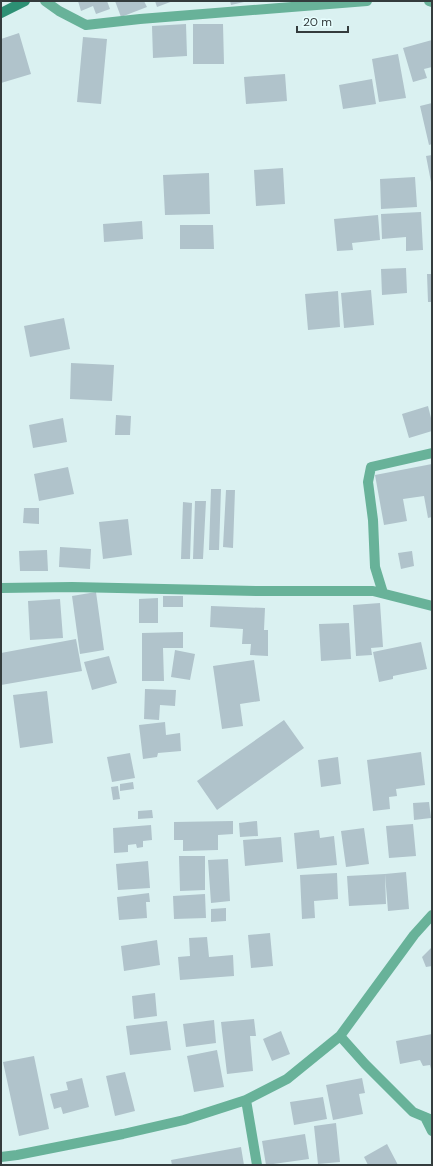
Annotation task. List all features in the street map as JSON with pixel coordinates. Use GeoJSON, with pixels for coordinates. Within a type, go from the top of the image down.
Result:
{"type":"FeatureCollection","features":[{"type":"Feature","properties":{"kind":"street"},"geometry":{"type":"LineString","coordinates":[[1,13],[25,1]]}},
{"type":"Feature","properties":{"kind":"street"},"geometry":{"type":"LineString","coordinates":[[45,1],[59,11],[86,25],[140,19],[368,1]]}},
{"type":"Feature","properties":{"kind":"street"},"geometry":{"type":"LineString","coordinates":[[383,593],[375,567],[373,520],[368,482],[371,467],[432,453]]}},
{"type":"Feature","properties":{"kind":"street"},"geometry":{"type":"LineString","coordinates":[[1,588],[72,587],[258,591],[373,591],[432,606]]}},
{"type":"Feature","properties":{"kind":"street"},"geometry":{"type":"LineString","coordinates":[[1,1157],[123,1134],[184,1120],[246,1100],[287,1079],[340,1036],[414,935],[432,915]]}},
{"type":"Feature","properties":{"kind":"street"},"geometry":{"type":"LineString","coordinates":[[340,1036],[365,1064],[413,1112],[428,1118],[432,1131]]}},
{"type":"Feature","properties":{"kind":"street"},"geometry":{"type":"LineString","coordinates":[[246,1100],[256,1165]]}},
{"type":"Feature","properties":{"kind":"building"},"geometry":{"type":"Polygon","coordinates":[[[78,1],[107,1],[110,9],[96,14],[93,6],[81,11],[78,1]]]}},
{"type":"Feature","properties":{"kind":"building"},"geometry":{"type":"Polygon","coordinates":[[[115,1],[144,1],[147,7],[121,17],[115,1]]]}},
{"type":"Feature","properties":{"kind":"building"},"geometry":{"type":"Polygon","coordinates":[[[155,1],[173,1],[157,7],[155,1]]]}},
{"type":"Feature","properties":{"kind":"building"},"geometry":{"type":"Polygon","coordinates":[[[230,1],[244,1],[244,2],[231,5],[230,1]]]}},
{"type":"Feature","properties":{"kind":"building"},"geometry":{"type":"Polygon","coordinates":[[[186,24],[187,56],[153,58],[152,26],[186,24]]]}},
{"type":"Feature","properties":{"kind":"building"},"geometry":{"type":"Polygon","coordinates":[[[193,24],[223,24],[224,64],[193,64],[193,24]]]}},
{"type":"Feature","properties":{"kind":"building"},"geometry":{"type":"Polygon","coordinates":[[[19,33],[31,74],[1,83],[1,39],[19,33]]]}},
{"type":"Feature","properties":{"kind":"building"},"geometry":{"type":"Polygon","coordinates":[[[83,37],[107,39],[101,104],[77,102],[83,37]]]}},
{"type":"Feature","properties":{"kind":"building"},"geometry":{"type":"Polygon","coordinates":[[[432,40],[432,67],[424,69],[427,78],[413,82],[403,48],[432,40]]]}},
{"type":"Feature","properties":{"kind":"building"},"geometry":{"type":"Polygon","coordinates":[[[398,54],[406,98],[379,102],[372,59],[398,54]]]}},
{"type":"Feature","properties":{"kind":"building"},"geometry":{"type":"Polygon","coordinates":[[[285,74],[287,101],[246,104],[244,77],[285,74]]]}},
{"type":"Feature","properties":{"kind":"building"},"geometry":{"type":"Polygon","coordinates":[[[372,79],[376,104],[343,109],[339,85],[372,79]]]}},
{"type":"Feature","properties":{"kind":"building"},"geometry":{"type":"Polygon","coordinates":[[[432,103],[432,144],[429,145],[420,106],[432,103]]]}},
{"type":"Feature","properties":{"kind":"building"},"geometry":{"type":"Polygon","coordinates":[[[432,155],[432,182],[431,182],[426,156],[432,155]]]}},
{"type":"Feature","properties":{"kind":"building"},"geometry":{"type":"Polygon","coordinates":[[[283,168],[285,204],[256,206],[254,170],[283,168]]]}},
{"type":"Feature","properties":{"kind":"building"},"geometry":{"type":"Polygon","coordinates":[[[209,173],[210,214],[165,215],[163,175],[209,173]]]}},
{"type":"Feature","properties":{"kind":"building"},"geometry":{"type":"Polygon","coordinates":[[[415,177],[417,207],[381,209],[380,179],[415,177]]]}},
{"type":"Feature","properties":{"kind":"building"},"geometry":{"type":"Polygon","coordinates":[[[421,212],[423,250],[406,251],[406,237],[382,239],[381,214],[421,212]]]}},
{"type":"Feature","properties":{"kind":"building"},"geometry":{"type":"Polygon","coordinates":[[[378,215],[380,240],[352,243],[353,250],[337,251],[334,219],[378,215]]]}},
{"type":"Feature","properties":{"kind":"building"},"geometry":{"type":"Polygon","coordinates":[[[142,221],[143,239],[104,242],[103,224],[142,221]]]}},
{"type":"Feature","properties":{"kind":"building"},"geometry":{"type":"Polygon","coordinates":[[[180,225],[213,225],[214,249],[180,249],[180,225]]]}},
{"type":"Feature","properties":{"kind":"building"},"geometry":{"type":"Polygon","coordinates":[[[406,268],[407,293],[382,295],[381,269],[406,268]]]}},
{"type":"Feature","properties":{"kind":"building"},"geometry":{"type":"Polygon","coordinates":[[[427,274],[432,274],[432,302],[428,302],[427,274]]]}},
{"type":"Feature","properties":{"kind":"building"},"geometry":{"type":"Polygon","coordinates":[[[371,290],[374,325],[344,328],[341,293],[371,290]]]}},
{"type":"Feature","properties":{"kind":"building"},"geometry":{"type":"Polygon","coordinates":[[[338,291],[340,327],[308,330],[305,294],[338,291]]]}},
{"type":"Feature","properties":{"kind":"building"},"geometry":{"type":"Polygon","coordinates":[[[64,318],[70,349],[30,357],[24,326],[64,318]]]}},
{"type":"Feature","properties":{"kind":"building"},"geometry":{"type":"Polygon","coordinates":[[[71,363],[114,365],[112,401],[70,399],[71,363]]]}},
{"type":"Feature","properties":{"kind":"building"},"geometry":{"type":"Polygon","coordinates":[[[428,406],[432,422],[432,431],[409,438],[402,414],[428,406]]]}},
{"type":"Feature","properties":{"kind":"building"},"geometry":{"type":"Polygon","coordinates":[[[116,415],[131,416],[130,435],[115,435],[116,415]]]}},
{"type":"Feature","properties":{"kind":"building"},"geometry":{"type":"Polygon","coordinates":[[[63,418],[67,442],[33,448],[29,425],[63,418]]]}},
{"type":"Feature","properties":{"kind":"building"},"geometry":{"type":"Polygon","coordinates":[[[432,464],[432,517],[428,518],[424,496],[403,499],[407,521],[384,525],[375,475],[432,464]]]}},
{"type":"Feature","properties":{"kind":"building"},"geometry":{"type":"Polygon","coordinates":[[[68,467],[74,494],[39,501],[34,474],[68,467]]]}},
{"type":"Feature","properties":{"kind":"building"},"geometry":{"type":"Polygon","coordinates":[[[211,489],[221,489],[219,550],[209,550],[211,489]]]}},
{"type":"Feature","properties":{"kind":"building"},"geometry":{"type":"Polygon","coordinates":[[[226,490],[235,490],[233,548],[223,547],[226,490]]]}},
{"type":"Feature","properties":{"kind":"building"},"geometry":{"type":"Polygon","coordinates":[[[195,501],[206,501],[203,559],[193,559],[195,501]]]}},
{"type":"Feature","properties":{"kind":"building"},"geometry":{"type":"Polygon","coordinates":[[[183,502],[192,503],[190,559],[181,559],[183,502]]]}},
{"type":"Feature","properties":{"kind":"building"},"geometry":{"type":"Polygon","coordinates":[[[24,508],[39,508],[39,524],[23,523],[24,508]]]}},
{"type":"Feature","properties":{"kind":"building"},"geometry":{"type":"Polygon","coordinates":[[[128,519],[132,555],[103,559],[99,522],[128,519]]]}},
{"type":"Feature","properties":{"kind":"building"},"geometry":{"type":"Polygon","coordinates":[[[60,547],[91,549],[90,569],[59,567],[60,547]]]}},
{"type":"Feature","properties":{"kind":"building"},"geometry":{"type":"Polygon","coordinates":[[[47,550],[48,571],[20,571],[19,551],[47,550]]]}},
{"type":"Feature","properties":{"kind":"building"},"geometry":{"type":"Polygon","coordinates":[[[412,551],[414,566],[401,569],[398,553],[412,551]]]}},
{"type":"Feature","properties":{"kind":"building"},"geometry":{"type":"Polygon","coordinates":[[[96,592],[104,650],[80,654],[72,596],[96,592]]]}},
{"type":"Feature","properties":{"kind":"building"},"geometry":{"type":"Polygon","coordinates":[[[163,596],[183,596],[183,607],[163,607],[163,596]]]}},
{"type":"Feature","properties":{"kind":"building"},"geometry":{"type":"Polygon","coordinates":[[[158,598],[158,623],[139,623],[139,599],[158,598]]]}},
{"type":"Feature","properties":{"kind":"building"},"geometry":{"type":"Polygon","coordinates":[[[60,599],[63,638],[30,640],[28,601],[60,599]]]}},
{"type":"Feature","properties":{"kind":"building"},"geometry":{"type":"Polygon","coordinates":[[[380,603],[383,647],[371,648],[372,655],[356,656],[353,605],[380,603]]]}},
{"type":"Feature","properties":{"kind":"building"},"geometry":{"type":"Polygon","coordinates":[[[211,606],[265,608],[264,630],[268,630],[268,656],[250,655],[251,644],[242,644],[243,629],[210,627],[211,606]]]}},
{"type":"Feature","properties":{"kind":"building"},"geometry":{"type":"Polygon","coordinates":[[[349,623],[351,659],[321,661],[319,624],[349,623]]]}},
{"type":"Feature","properties":{"kind":"building"},"geometry":{"type":"Polygon","coordinates":[[[183,632],[183,648],[163,648],[164,681],[142,681],[142,633],[183,632]]]}},
{"type":"Feature","properties":{"kind":"building"},"geometry":{"type":"Polygon","coordinates":[[[76,639],[82,671],[1,685],[1,653],[76,639]]]}},
{"type":"Feature","properties":{"kind":"building"},"geometry":{"type":"Polygon","coordinates":[[[421,642],[427,669],[393,676],[393,679],[379,682],[373,652],[421,642]]]}},
{"type":"Feature","properties":{"kind":"building"},"geometry":{"type":"Polygon","coordinates":[[[175,650],[195,654],[190,680],[171,677],[175,650]]]}},
{"type":"Feature","properties":{"kind":"building"},"geometry":{"type":"Polygon","coordinates":[[[109,656],[117,683],[92,690],[84,662],[109,656]]]}},
{"type":"Feature","properties":{"kind":"building"},"geometry":{"type":"Polygon","coordinates":[[[254,660],[260,701],[240,704],[243,726],[222,729],[213,666],[254,660]]]}},
{"type":"Feature","properties":{"kind":"building"},"geometry":{"type":"Polygon","coordinates":[[[145,689],[176,690],[175,706],[160,705],[159,720],[144,719],[145,689]]]}},
{"type":"Feature","properties":{"kind":"building"},"geometry":{"type":"Polygon","coordinates":[[[47,691],[53,743],[20,748],[13,695],[47,691]]]}},
{"type":"Feature","properties":{"kind":"building"},"geometry":{"type":"Polygon","coordinates":[[[284,720],[304,748],[217,810],[197,781],[284,720]]]}},
{"type":"Feature","properties":{"kind":"building"},"geometry":{"type":"Polygon","coordinates":[[[165,722],[166,735],[180,733],[181,751],[158,753],[157,757],[143,759],[139,725],[165,722]]]}},
{"type":"Feature","properties":{"kind":"building"},"geometry":{"type":"Polygon","coordinates":[[[421,752],[425,785],[396,789],[397,796],[389,797],[390,809],[373,811],[367,760],[421,752]]]}},
{"type":"Feature","properties":{"kind":"building"},"geometry":{"type":"Polygon","coordinates":[[[130,753],[135,778],[112,782],[107,757],[130,753]]]}},
{"type":"Feature","properties":{"kind":"building"},"geometry":{"type":"Polygon","coordinates":[[[338,757],[341,784],[321,787],[318,760],[338,757]]]}},
{"type":"Feature","properties":{"kind":"building"},"geometry":{"type":"Polygon","coordinates":[[[133,782],[134,789],[120,791],[120,784],[133,782]]]}},
{"type":"Feature","properties":{"kind":"building"},"geometry":{"type":"Polygon","coordinates":[[[118,786],[120,799],[113,800],[111,787],[118,786]]]}},
{"type":"Feature","properties":{"kind":"building"},"geometry":{"type":"Polygon","coordinates":[[[429,802],[431,818],[414,820],[413,803],[429,802]]]}},
{"type":"Feature","properties":{"kind":"building"},"geometry":{"type":"Polygon","coordinates":[[[152,810],[153,818],[138,819],[138,811],[152,810]]]}},
{"type":"Feature","properties":{"kind":"building"},"geometry":{"type":"Polygon","coordinates":[[[233,821],[233,834],[218,835],[218,850],[183,851],[183,840],[174,840],[174,822],[233,821]]]}},
{"type":"Feature","properties":{"kind":"building"},"geometry":{"type":"Polygon","coordinates":[[[257,821],[258,836],[240,837],[239,823],[257,821]]]}},
{"type":"Feature","properties":{"kind":"building"},"geometry":{"type":"Polygon","coordinates":[[[413,824],[416,856],[389,858],[386,826],[413,824]]]}},
{"type":"Feature","properties":{"kind":"building"},"geometry":{"type":"Polygon","coordinates":[[[151,825],[152,840],[143,841],[143,847],[137,848],[136,844],[128,845],[128,852],[114,853],[113,828],[151,825]]]}},
{"type":"Feature","properties":{"kind":"building"},"geometry":{"type":"Polygon","coordinates":[[[364,828],[369,864],[346,867],[341,831],[364,828]]]}},
{"type":"Feature","properties":{"kind":"building"},"geometry":{"type":"Polygon","coordinates":[[[319,830],[320,838],[334,836],[337,865],[297,869],[294,833],[319,830]]]}},
{"type":"Feature","properties":{"kind":"building"},"geometry":{"type":"Polygon","coordinates":[[[281,837],[283,862],[245,866],[243,840],[281,837]]]}},
{"type":"Feature","properties":{"kind":"building"},"geometry":{"type":"Polygon","coordinates":[[[179,856],[205,856],[205,890],[180,891],[179,856]]]}},
{"type":"Feature","properties":{"kind":"building"},"geometry":{"type":"Polygon","coordinates":[[[228,859],[230,901],[211,903],[208,860],[228,859]]]}},
{"type":"Feature","properties":{"kind":"building"},"geometry":{"type":"Polygon","coordinates":[[[148,861],[150,888],[118,890],[116,864],[148,861]]]}},
{"type":"Feature","properties":{"kind":"building"},"geometry":{"type":"Polygon","coordinates":[[[406,872],[409,909],[388,911],[385,874],[406,872]]]}},
{"type":"Feature","properties":{"kind":"building"},"geometry":{"type":"Polygon","coordinates":[[[337,873],[338,899],[314,901],[315,918],[302,919],[300,875],[337,873]]]}},
{"type":"Feature","properties":{"kind":"building"},"geometry":{"type":"Polygon","coordinates":[[[385,874],[386,904],[349,906],[347,876],[385,874]]]}},
{"type":"Feature","properties":{"kind":"building"},"geometry":{"type":"Polygon","coordinates":[[[149,893],[150,902],[146,902],[147,918],[119,920],[117,897],[149,893]]]}},
{"type":"Feature","properties":{"kind":"building"},"geometry":{"type":"Polygon","coordinates":[[[205,894],[206,918],[174,919],[173,896],[205,894]]]}},
{"type":"Feature","properties":{"kind":"building"},"geometry":{"type":"Polygon","coordinates":[[[226,908],[226,921],[211,922],[211,909],[226,908]]]}},
{"type":"Feature","properties":{"kind":"building"},"geometry":{"type":"Polygon","coordinates":[[[270,933],[273,966],[251,968],[248,935],[270,933]]]}},
{"type":"Feature","properties":{"kind":"building"},"geometry":{"type":"Polygon","coordinates":[[[207,937],[209,957],[233,955],[234,976],[180,980],[178,957],[190,956],[189,938],[207,937]]]}},
{"type":"Feature","properties":{"kind":"building"},"geometry":{"type":"Polygon","coordinates":[[[157,940],[160,965],[124,971],[121,946],[157,940]]]}},
{"type":"Feature","properties":{"kind":"building"},"geometry":{"type":"Polygon","coordinates":[[[432,947],[432,966],[426,967],[422,957],[432,947]]]}},
{"type":"Feature","properties":{"kind":"building"},"geometry":{"type":"Polygon","coordinates":[[[155,993],[157,1016],[134,1019],[132,996],[155,993]]]}},
{"type":"Feature","properties":{"kind":"building"},"geometry":{"type":"Polygon","coordinates":[[[254,1019],[256,1036],[250,1036],[253,1071],[227,1074],[221,1022],[254,1019]]]}},
{"type":"Feature","properties":{"kind":"building"},"geometry":{"type":"Polygon","coordinates":[[[214,1020],[216,1043],[186,1047],[183,1024],[214,1020]]]}},
{"type":"Feature","properties":{"kind":"building"},"geometry":{"type":"Polygon","coordinates":[[[167,1021],[171,1050],[130,1055],[126,1026],[167,1021]]]}},
{"type":"Feature","properties":{"kind":"building"},"geometry":{"type":"Polygon","coordinates":[[[281,1031],[290,1054],[272,1061],[263,1039],[281,1031]]]}},
{"type":"Feature","properties":{"kind":"building"},"geometry":{"type":"Polygon","coordinates":[[[432,1034],[432,1069],[430,1065],[423,1066],[420,1060],[400,1064],[396,1041],[432,1034]]]}},
{"type":"Feature","properties":{"kind":"building"},"geometry":{"type":"Polygon","coordinates":[[[217,1050],[224,1087],[194,1092],[187,1056],[217,1050]]]}},
{"type":"Feature","properties":{"kind":"building"},"geometry":{"type":"Polygon","coordinates":[[[34,1056],[49,1129],[19,1136],[3,1062],[34,1056]]]}},
{"type":"Feature","properties":{"kind":"building"},"geometry":{"type":"Polygon","coordinates":[[[125,1072],[135,1111],[115,1116],[106,1076],[125,1072]]]}},
{"type":"Feature","properties":{"kind":"building"},"geometry":{"type":"Polygon","coordinates":[[[82,1078],[89,1107],[63,1114],[61,1107],[54,1109],[50,1094],[68,1090],[66,1082],[82,1078]]]}},
{"type":"Feature","properties":{"kind":"building"},"geometry":{"type":"Polygon","coordinates":[[[362,1078],[365,1093],[359,1094],[363,1114],[333,1120],[326,1085],[362,1078]]]}},
{"type":"Feature","properties":{"kind":"building"},"geometry":{"type":"Polygon","coordinates":[[[323,1097],[327,1119],[294,1125],[290,1102],[323,1097]]]}},
{"type":"Feature","properties":{"kind":"building"},"geometry":{"type":"Polygon","coordinates":[[[336,1123],[340,1162],[318,1164],[314,1126],[336,1123]]]}},
{"type":"Feature","properties":{"kind":"building"},"geometry":{"type":"Polygon","coordinates":[[[305,1134],[309,1159],[266,1165],[262,1141],[305,1134]]]}},
{"type":"Feature","properties":{"kind":"building"},"geometry":{"type":"Polygon","coordinates":[[[387,1144],[398,1165],[368,1165],[364,1157],[387,1144]]]}},
{"type":"Feature","properties":{"kind":"building"},"geometry":{"type":"Polygon","coordinates":[[[241,1147],[244,1165],[172,1165],[171,1160],[241,1147]]]}}]}
